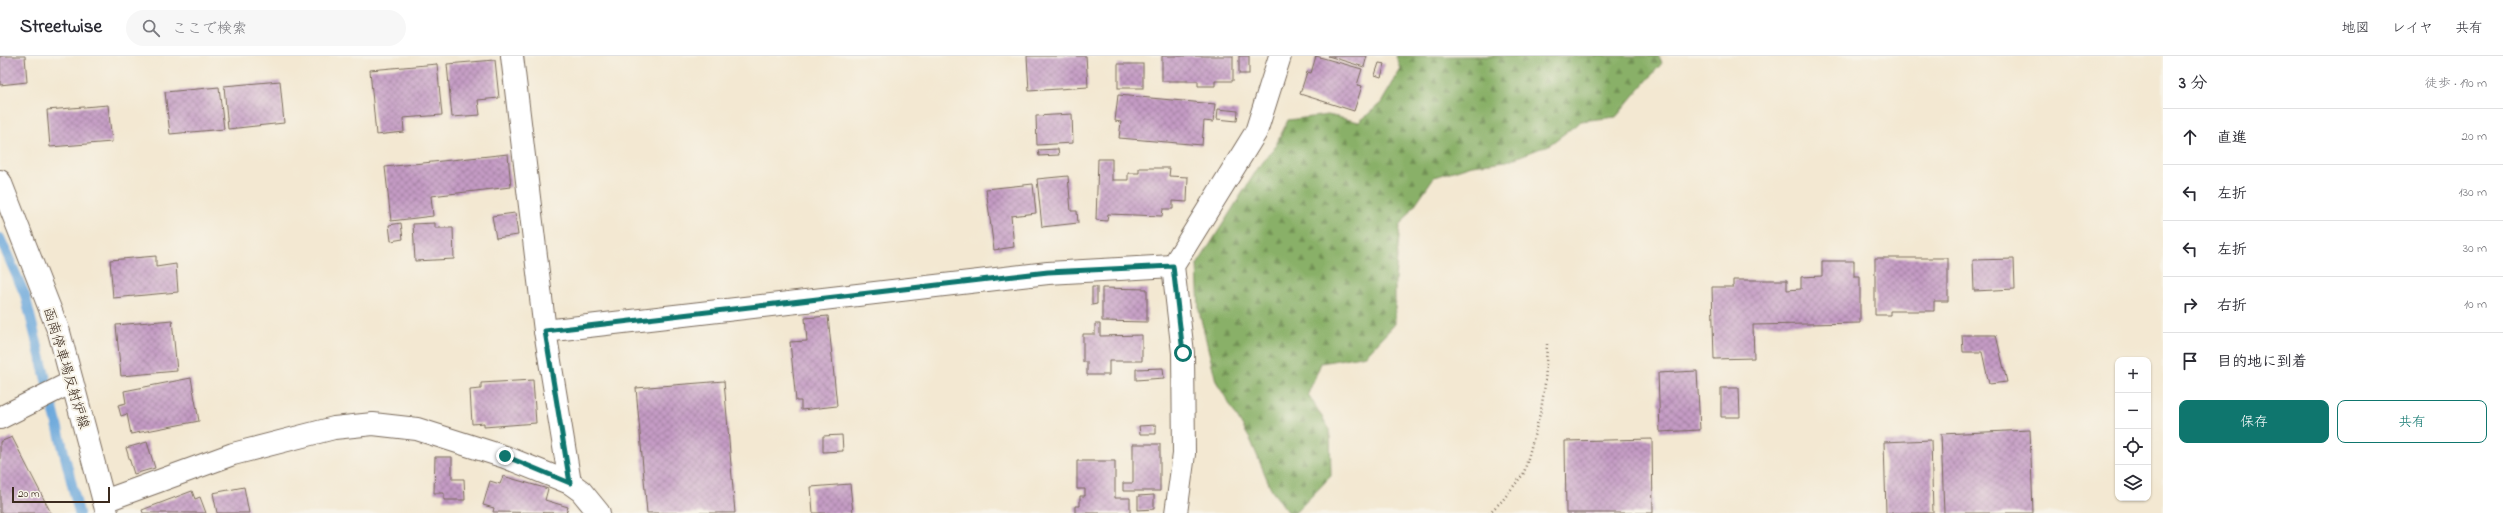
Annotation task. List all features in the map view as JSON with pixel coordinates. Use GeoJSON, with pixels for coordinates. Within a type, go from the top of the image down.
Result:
{"type":"FeatureCollection","features":[{"type":"Feature","properties":{"kind":"street"},"geometry":{"type":"LineString","coordinates":[[512,56],[545,331],[570,483]]}},
{"type":"Feature","properties":{"kind":"street"},"geometry":{"type":"LineString","coordinates":[[1176,513],[1184,454],[1183,353],[1173,266],[1256,132],[1280,56]]}},
{"type":"Feature","properties":{"kind":"street","name":"函南停車場反射炉線"},"geometry":{"type":"LineString","coordinates":[[0,180],[59,332],[68,385],[106,507]]}},
{"type":"Feature","properties":{"kind":"street"},"geometry":{"type":"LineString","coordinates":[[545,331],[1048,272],[1173,266]]}},
{"type":"Feature","properties":{"kind":"street"},"geometry":{"type":"LineString","coordinates":[[0,418],[68,385]]}},
{"type":"Feature","properties":{"kind":"street"},"geometry":{"type":"LineString","coordinates":[[106,507],[233,454],[334,428],[373,424],[417,429],[505,456],[570,483],[581,491],[599,513]]}},
{"type":"Feature","properties":{"kind":"path"},"geometry":{"type":"LineString","coordinates":[[1489,513],[1502,501],[1524,473],[1541,410],[1545,384],[1547,344]]}},
{"type":"Feature","properties":{"kind":"green space"},"geometry":{"type":"Polygon","coordinates":[[[1396,56],[1658,56],[1662,63],[1616,117],[1581,121],[1549,145],[1507,161],[1472,165],[1434,177],[1400,226],[1395,279],[1395,324],[1366,355],[1321,363],[1308,394],[1330,430],[1331,476],[1295,513],[1289,513],[1272,491],[1251,441],[1216,381],[1199,311],[1197,265],[1258,168],[1274,149],[1288,120],[1328,115],[1359,122],[1381,103],[1401,69],[1396,56]]]}},
{"type":"Feature","properties":{"kind":"building"},"geometry":{"type":"Polygon","coordinates":[[[0,56],[25,56],[27,82],[0,85],[0,56]]]}},
{"type":"Feature","properties":{"kind":"building"},"geometry":{"type":"Polygon","coordinates":[[[1027,56],[1086,56],[1088,87],[1029,91],[1027,56]]]}},
{"type":"Feature","properties":{"kind":"building"},"geometry":{"type":"Polygon","coordinates":[[[1162,56],[1233,56],[1233,81],[1215,81],[1215,86],[1198,86],[1198,81],[1162,81],[1162,56]]]}},
{"type":"Feature","properties":{"kind":"building"},"geometry":{"type":"Polygon","coordinates":[[[1239,56],[1249,56],[1249,74],[1239,74],[1239,56]]]}},
{"type":"Feature","properties":{"kind":"building"},"geometry":{"type":"Polygon","coordinates":[[[1316,56],[1362,69],[1357,85],[1362,86],[1354,111],[1300,94],[1307,72],[1311,73],[1316,56]]]}},
{"type":"Feature","properties":{"kind":"building"},"geometry":{"type":"Polygon","coordinates":[[[1328,56],[1367,56],[1364,67],[1328,56]]]}},
{"type":"Feature","properties":{"kind":"building"},"geometry":{"type":"Polygon","coordinates":[[[495,60],[499,98],[478,100],[480,115],[452,117],[447,64],[495,60]]]}},
{"type":"Feature","properties":{"kind":"building"},"geometry":{"type":"Polygon","coordinates":[[[1379,63],[1385,64],[1381,77],[1375,75],[1379,63]]]}},
{"type":"Feature","properties":{"kind":"building"},"geometry":{"type":"Polygon","coordinates":[[[437,64],[442,115],[403,118],[404,132],[376,135],[370,70],[437,64]]]}},
{"type":"Feature","properties":{"kind":"building"},"geometry":{"type":"Polygon","coordinates":[[[1118,64],[1143,64],[1143,88],[1118,88],[1118,64]]]}},
{"type":"Feature","properties":{"kind":"building"},"geometry":{"type":"Polygon","coordinates":[[[280,81],[284,123],[228,129],[224,86],[280,81]]]}},
{"type":"Feature","properties":{"kind":"building"},"geometry":{"type":"Polygon","coordinates":[[[219,87],[224,129],[170,134],[165,92],[219,87]]]}},
{"type":"Feature","properties":{"kind":"building"},"geometry":{"type":"Polygon","coordinates":[[[1118,95],[1215,104],[1213,122],[1204,121],[1202,145],[1119,138],[1121,122],[1115,121],[1118,95]]]}},
{"type":"Feature","properties":{"kind":"building"},"geometry":{"type":"Polygon","coordinates":[[[108,105],[112,142],[50,147],[47,110],[108,105]]]}},
{"type":"Feature","properties":{"kind":"building"},"geometry":{"type":"Polygon","coordinates":[[[1218,109],[1238,111],[1237,121],[1217,119],[1218,109]]]}},
{"type":"Feature","properties":{"kind":"building"},"geometry":{"type":"Polygon","coordinates":[[[1072,114],[1073,143],[1037,145],[1036,116],[1072,114]]]}},
{"type":"Feature","properties":{"kind":"building"},"geometry":{"type":"Polygon","coordinates":[[[1058,149],[1059,155],[1039,156],[1038,150],[1058,149]]]}},
{"type":"Feature","properties":{"kind":"building"},"geometry":{"type":"Polygon","coordinates":[[[508,154],[511,187],[431,196],[433,216],[391,221],[385,167],[508,154]]]}},
{"type":"Feature","properties":{"kind":"building"},"geometry":{"type":"Polygon","coordinates":[[[1098,159],[1112,159],[1112,180],[1128,180],[1128,173],[1139,173],[1139,168],[1170,168],[1169,176],[1188,177],[1187,202],[1173,201],[1173,209],[1163,209],[1162,216],[1108,214],[1107,221],[1096,220],[1098,159]]]}},
{"type":"Feature","properties":{"kind":"building"},"geometry":{"type":"Polygon","coordinates":[[[1068,176],[1071,211],[1077,211],[1078,223],[1042,227],[1037,179],[1068,176]]]}},
{"type":"Feature","properties":{"kind":"building"},"geometry":{"type":"Polygon","coordinates":[[[1033,184],[1036,213],[1011,216],[1014,247],[994,250],[986,189],[1033,184]]]}},
{"type":"Feature","properties":{"kind":"building"},"geometry":{"type":"Polygon","coordinates":[[[515,213],[518,235],[496,238],[492,216],[515,213]]]}},
{"type":"Feature","properties":{"kind":"building"},"geometry":{"type":"Polygon","coordinates":[[[401,223],[403,239],[391,241],[389,225],[401,223]]]}},
{"type":"Feature","properties":{"kind":"building"},"geometry":{"type":"Polygon","coordinates":[[[435,223],[435,228],[453,228],[454,259],[415,261],[413,224],[435,223]]]}},
{"type":"Feature","properties":{"kind":"building"},"geometry":{"type":"Polygon","coordinates":[[[156,256],[156,267],[176,264],[178,292],[113,298],[110,260],[156,256]]]}},
{"type":"Feature","properties":{"kind":"building"},"geometry":{"type":"Polygon","coordinates":[[[1875,258],[1948,258],[1948,301],[1934,301],[1934,311],[1890,311],[1890,315],[1875,315],[1875,258]]]}},
{"type":"Feature","properties":{"kind":"building"},"geometry":{"type":"Polygon","coordinates":[[[2014,259],[2015,289],[1974,291],[1973,260],[2014,259]]]}},
{"type":"Feature","properties":{"kind":"building"},"geometry":{"type":"Polygon","coordinates":[[[1822,261],[1854,261],[1854,276],[1860,276],[1860,323],[1753,325],[1754,358],[1714,359],[1712,287],[1733,287],[1733,280],[1787,280],[1787,290],[1801,289],[1801,277],[1822,276],[1822,261]]]}},
{"type":"Feature","properties":{"kind":"building"},"geometry":{"type":"Polygon","coordinates":[[[1092,287],[1097,287],[1097,304],[1092,305],[1092,287]]]}},
{"type":"Feature","properties":{"kind":"building"},"geometry":{"type":"Polygon","coordinates":[[[1102,288],[1147,289],[1147,322],[1102,321],[1102,288]]]}},
{"type":"Feature","properties":{"kind":"building"},"geometry":{"type":"Polygon","coordinates":[[[828,316],[837,406],[801,410],[801,401],[796,401],[790,342],[807,341],[805,318],[828,316]]]}},
{"type":"Feature","properties":{"kind":"building"},"geometry":{"type":"Polygon","coordinates":[[[172,320],[177,371],[121,376],[116,325],[172,320]]]}},
{"type":"Feature","properties":{"kind":"building"},"geometry":{"type":"Polygon","coordinates":[[[1095,324],[1100,324],[1100,336],[1142,335],[1142,361],[1109,361],[1109,375],[1087,375],[1087,362],[1083,362],[1083,334],[1095,334],[1095,324]]]}},
{"type":"Feature","properties":{"kind":"building"},"geometry":{"type":"Polygon","coordinates":[[[1962,335],[1996,335],[2007,382],[1989,384],[1982,352],[1963,352],[1962,335]]]}},
{"type":"Feature","properties":{"kind":"building"},"geometry":{"type":"Polygon","coordinates":[[[1163,368],[1164,378],[1136,380],[1136,369],[1163,368]]]}},
{"type":"Feature","properties":{"kind":"building"},"geometry":{"type":"Polygon","coordinates":[[[1697,371],[1700,430],[1660,432],[1658,373],[1697,371]]]}},
{"type":"Feature","properties":{"kind":"building"},"geometry":{"type":"Polygon","coordinates":[[[191,378],[199,421],[131,434],[127,414],[121,416],[118,405],[126,403],[124,391],[191,378]]]}},
{"type":"Feature","properties":{"kind":"building"},"geometry":{"type":"Polygon","coordinates":[[[533,380],[536,423],[484,427],[484,423],[472,424],[470,390],[481,389],[481,383],[533,380]]]}},
{"type":"Feature","properties":{"kind":"building"},"geometry":{"type":"Polygon","coordinates":[[[724,381],[735,513],[647,513],[636,388],[724,381]]]}},
{"type":"Feature","properties":{"kind":"building"},"geometry":{"type":"Polygon","coordinates":[[[1721,388],[1739,388],[1740,417],[1721,417],[1721,388]]]}},
{"type":"Feature","properties":{"kind":"building"},"geometry":{"type":"Polygon","coordinates":[[[1156,425],[1156,434],[1140,434],[1139,426],[1156,425]]]}},
{"type":"Feature","properties":{"kind":"building"},"geometry":{"type":"Polygon","coordinates":[[[2030,430],[2033,513],[1944,513],[1941,434],[2030,430]]]}},
{"type":"Feature","properties":{"kind":"building"},"geometry":{"type":"Polygon","coordinates":[[[842,435],[843,451],[823,452],[823,436],[842,435]]]}},
{"type":"Feature","properties":{"kind":"building"},"geometry":{"type":"Polygon","coordinates":[[[12,437],[51,513],[0,513],[0,442],[12,437]]]}},
{"type":"Feature","properties":{"kind":"building"},"geometry":{"type":"Polygon","coordinates":[[[1652,439],[1653,513],[1566,513],[1565,441],[1652,439]]]}},
{"type":"Feature","properties":{"kind":"building"},"geometry":{"type":"Polygon","coordinates":[[[1931,440],[1933,513],[1886,513],[1884,442],[1931,440]]]}},
{"type":"Feature","properties":{"kind":"building"},"geometry":{"type":"Polygon","coordinates":[[[147,442],[155,468],[134,474],[126,448],[147,442]]]}},
{"type":"Feature","properties":{"kind":"building"},"geometry":{"type":"Polygon","coordinates":[[[1133,444],[1160,444],[1160,491],[1123,491],[1123,483],[1133,483],[1133,444]]]}},
{"type":"Feature","properties":{"kind":"building"},"geometry":{"type":"Polygon","coordinates":[[[435,457],[452,457],[452,479],[464,479],[465,500],[444,500],[444,493],[434,493],[435,457]]]}},
{"type":"Feature","properties":{"kind":"building"},"geometry":{"type":"Polygon","coordinates":[[[1077,461],[1115,461],[1115,498],[1130,498],[1130,513],[1075,513],[1075,506],[1080,506],[1080,496],[1085,496],[1085,489],[1077,489],[1077,461]]]}},
{"type":"Feature","properties":{"kind":"building"},"geometry":{"type":"Polygon","coordinates":[[[503,476],[548,489],[545,500],[568,507],[566,513],[493,512],[494,508],[483,505],[490,481],[500,484],[503,476]]]}},
{"type":"Feature","properties":{"kind":"building"},"geometry":{"type":"Polygon","coordinates":[[[850,484],[853,513],[813,513],[811,487],[850,484]]]}},
{"type":"Feature","properties":{"kind":"building"},"geometry":{"type":"Polygon","coordinates":[[[244,487],[249,513],[217,513],[213,493],[244,487]]]}},
{"type":"Feature","properties":{"kind":"building"},"geometry":{"type":"Polygon","coordinates":[[[192,491],[195,499],[200,497],[206,513],[143,513],[142,510],[192,491]]]}},
{"type":"Feature","properties":{"kind":"building"},"geometry":{"type":"Polygon","coordinates":[[[1154,495],[1154,509],[1138,510],[1138,496],[1154,495]]]}},
{"type":"Feature","properties":{"kind":"waterway"},"geometry":{"type":"LineString","coordinates":[[0,238],[25,295],[79,513]]}},
{"type":"Feature","properties":{"kind":"route"},"geometry":{"type":"LineString","coordinates":[[505,456],[570,483],[545,331],[1048,272],[1173,266],[1183,353]]}}]}
